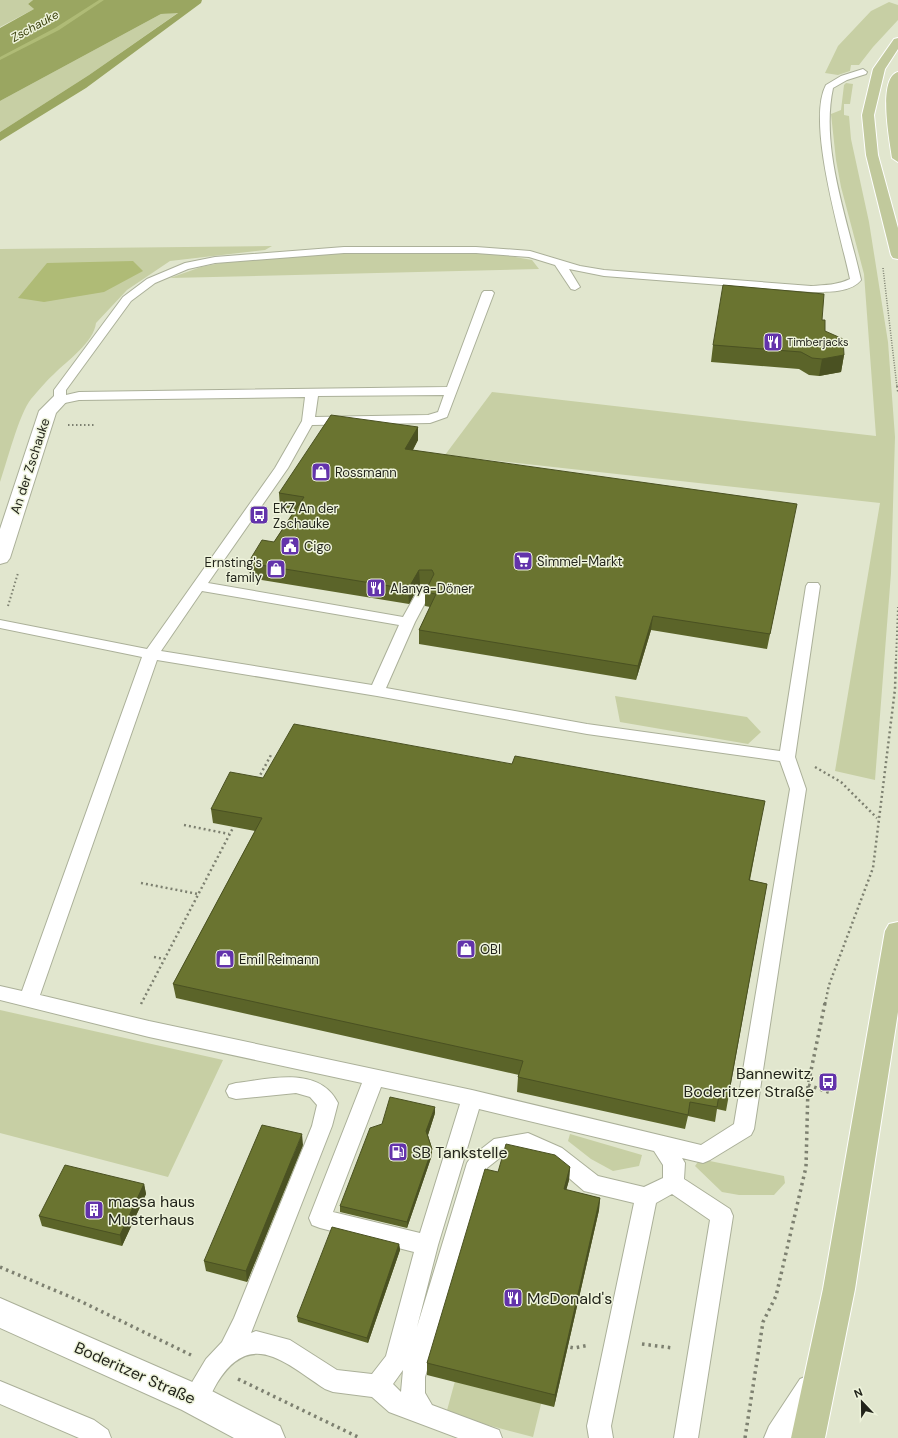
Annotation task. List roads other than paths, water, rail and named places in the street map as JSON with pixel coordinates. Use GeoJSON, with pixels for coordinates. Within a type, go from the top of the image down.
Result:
{"type":"FeatureCollection","features":[{"type":"Feature","properties":{"kind":"main road"},"geometry":{"type":"LineString","coordinates":[[898,41],[879,69],[868,115],[872,155],[898,255]]}},
{"type":"Feature","properties":{"kind":"main road"},"geometry":{"type":"LineString","coordinates":[[898,76],[892,90],[893,116],[898,158]]}},
{"type":"Feature","properties":{"kind":"main road"},"geometry":{"type":"LineString","coordinates":[[808,1438],[839,1289],[898,932]]}},
{"type":"Feature","properties":{"kind":"street","name":"An der Zschauke"},"geometry":{"type":"LineString","coordinates":[[0,558],[48,410],[60,400]]}},
{"type":"Feature","properties":{"kind":"street","name":"Boderitzer Straße"},"geometry":{"type":"LineString","coordinates":[[0,1313],[194,1399],[268,1438]]}},
{"type":"Feature","properties":{"kind":"street"},"geometry":{"type":"LineString","coordinates":[[781,1438],[820,1377]]}},
{"type":"Feature","properties":{"kind":"lane"},"geometry":{"type":"LineString","coordinates":[[451,390],[79,396],[60,400],[60,390],[127,299],[151,281],[184,266],[215,260],[255,256],[382,249],[503,251],[530,254],[559,263],[604,273],[803,289],[833,288],[848,285],[856,280],[826,149],[823,126],[824,104],[829,87],[844,78],[863,72]]}},
{"type":"Feature","properties":{"kind":"lane"},"geometry":{"type":"LineString","coordinates":[[559,263],[575,287]]}},
{"type":"Feature","properties":{"kind":"lane"},"geometry":{"type":"LineString","coordinates":[[308,421],[438,417],[443,414],[488,293]]}},
{"type":"Feature","properties":{"kind":"lane"},"geometry":{"type":"LineString","coordinates":[[29,999],[151,654],[281,468],[308,421],[312,392]]}},
{"type":"Feature","properties":{"kind":"lane"},"geometry":{"type":"LineString","coordinates":[[198,586],[408,622]]}},
{"type":"Feature","properties":{"kind":"lane"},"geometry":{"type":"LineString","coordinates":[[0,992],[130,1024],[472,1098],[703,1154],[744,1129],[798,789],[787,757],[813,586]]}},
{"type":"Feature","properties":{"kind":"lane"},"geometry":{"type":"LineString","coordinates":[[377,691],[408,622],[426,588]]}},
{"type":"Feature","properties":{"kind":"lane"},"geometry":{"type":"LineString","coordinates":[[0,624],[151,654],[377,691],[587,729],[787,757]]}},
{"type":"Feature","properties":{"kind":"lane"},"geometry":{"type":"LineString","coordinates":[[374,1078],[320,1218],[427,1245]]}},
{"type":"Feature","properties":{"kind":"lane"},"geometry":{"type":"LineString","coordinates":[[194,1399],[214,1367],[230,1350],[244,1323],[313,1148],[328,1103],[316,1090],[296,1086],[236,1090]]}},
{"type":"Feature","properties":{"kind":"lane"},"geometry":{"type":"LineString","coordinates":[[376,1386],[396,1361],[427,1245],[472,1098]]}},
{"type":"Feature","properties":{"kind":"lane"},"geometry":{"type":"LineString","coordinates":[[423,1413],[413,1395],[413,1377],[478,1163],[501,1146],[528,1142],[555,1154],[592,1184],[646,1197],[673,1183]]}},
{"type":"Feature","properties":{"kind":"lane"},"geometry":{"type":"LineString","coordinates":[[660,1143],[674,1163],[673,1183]]}},
{"type":"Feature","properties":{"kind":"lane"},"geometry":{"type":"LineString","coordinates":[[673,1183],[722,1216],[686,1438]]}},
{"type":"Feature","properties":{"kind":"lane"},"geometry":{"type":"LineString","coordinates":[[601,1438],[599,1426],[646,1197]]}},
{"type":"Feature","properties":{"kind":"lane"},"geometry":{"type":"LineString","coordinates":[[230,1350],[256,1342],[282,1348],[333,1382],[376,1386],[397,1404],[490,1438]]}},
{"type":"Feature","properties":{"kind":"lane"},"geometry":{"type":"LineString","coordinates":[[0,1392],[85,1428],[99,1438]]}},
{"type":"Feature","properties":{"kind":"waterway","name":"Zschauke"},"geometry":{"type":"LineString","coordinates":[[0,59],[57,29],[102,0]]}},
{"type":"Feature","properties":{"kind":"place","name":"Timberjacks"},"geometry":{"type":"Point","coordinates":[773,342]}},
{"type":"Feature","properties":{"kind":"place","name":"Rossmann"},"geometry":{"type":"Point","coordinates":[321,472]}},
{"type":"Feature","properties":{"kind":"place","name":"EKZ An der Zschauke"},"geometry":{"type":"Point","coordinates":[259,515]}},
{"type":"Feature","properties":{"kind":"place","name":"Cigo"},"geometry":{"type":"Point","coordinates":[290,546]}},
{"type":"Feature","properties":{"kind":"place","name":"Simmel-Markt"},"geometry":{"type":"Point","coordinates":[523,561]}},
{"type":"Feature","properties":{"kind":"place","name":"Ernsting's family"},"geometry":{"type":"Point","coordinates":[276,569]}},
{"type":"Feature","properties":{"kind":"place","name":"Alanya-Döner"},"geometry":{"type":"Point","coordinates":[376,588]}},
{"type":"Feature","properties":{"kind":"place","name":"OBI"},"geometry":{"type":"Point","coordinates":[466,949]}},
{"type":"Feature","properties":{"kind":"place","name":"Emil Reimann"},"geometry":{"type":"Point","coordinates":[225,959]}},
{"type":"Feature","properties":{"kind":"place","name":"Bannewitz, Boderitzer Straße"},"geometry":{"type":"Point","coordinates":[828,1082]}},
{"type":"Feature","properties":{"kind":"place","name":"SB Tankstelle"},"geometry":{"type":"Point","coordinates":[398,1152]}},
{"type":"Feature","properties":{"kind":"place","name":"massa haus Musterhaus"},"geometry":{"type":"Point","coordinates":[94,1210]}},
{"type":"Feature","properties":{"kind":"place","name":"McDonald's"},"geometry":{"type":"Point","coordinates":[513,1298]}}]}
